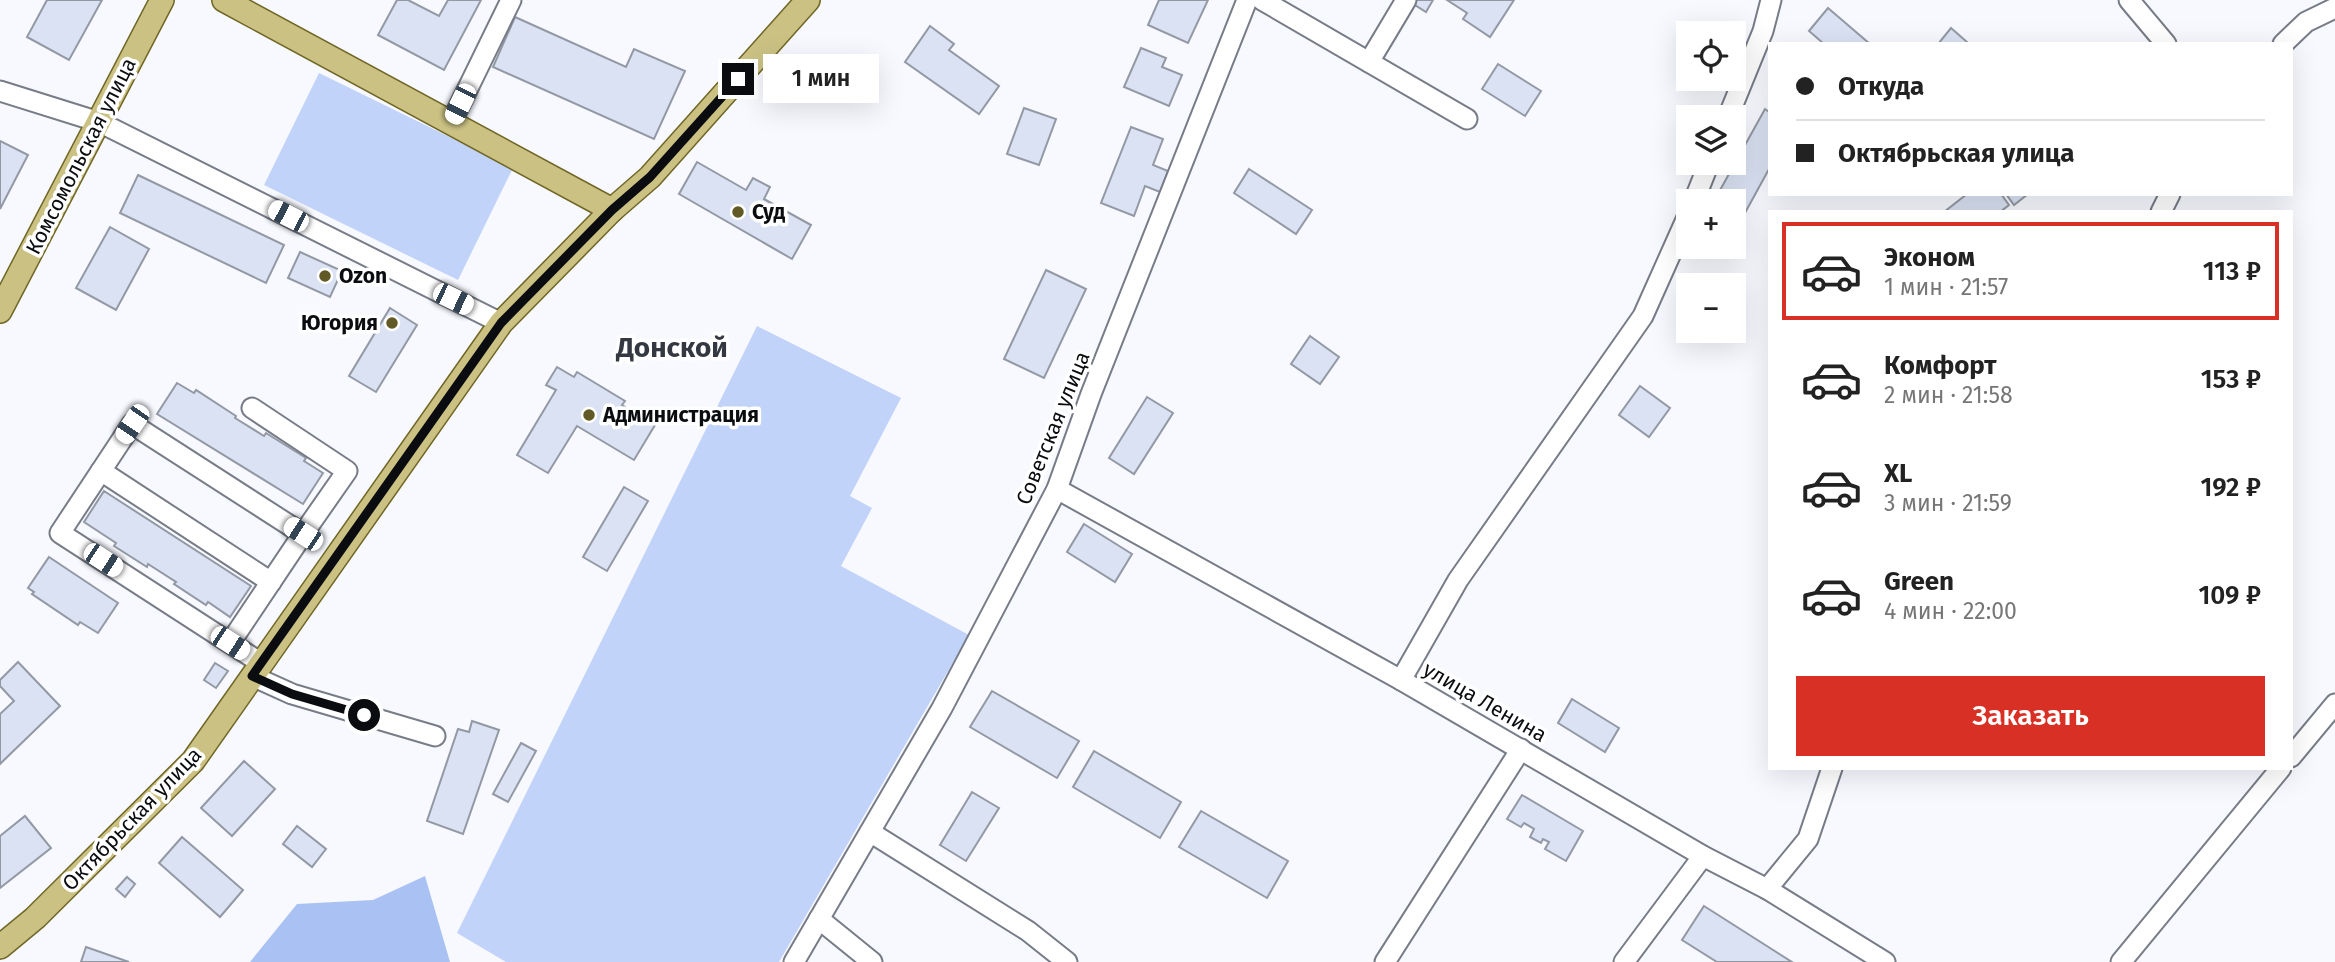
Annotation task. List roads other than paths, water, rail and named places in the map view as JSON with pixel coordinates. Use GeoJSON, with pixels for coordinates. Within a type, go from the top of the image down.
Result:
{"type":"FeatureCollection","features":[{"type":"Feature","properties":{"kind":"main road","name":"Комсомольская улица"},"geometry":{"type":"LineString","coordinates":[[0,312],[162,0]]}},
{"type":"Feature","properties":{"kind":"main road"},"geometry":{"type":"LineString","coordinates":[[224,0],[612,210]]}},
{"type":"Feature","properties":{"kind":"main road","name":"Октябрьская улица"},"geometry":{"type":"LineString","coordinates":[[0,947],[35,918],[192,761],[501,323],[612,210],[650,177],[808,0]]}},
{"type":"Feature","properties":{"kind":"street"},"geometry":{"type":"LineString","coordinates":[[451,123],[511,0]]}},
{"type":"Feature","properties":{"kind":"street","name":"Советская улица"},"geometry":{"type":"LineString","coordinates":[[794,962],[942,708],[1057,489],[1091,394],[1247,0]]}},
{"type":"Feature","properties":{"kind":"street"},"geometry":{"type":"LineString","coordinates":[[1262,0],[1467,119]]}},
{"type":"Feature","properties":{"kind":"street"},"geometry":{"type":"LineString","coordinates":[[1369,62],[1406,0]]}},
{"type":"Feature","properties":{"kind":"street"},"geometry":{"type":"LineString","coordinates":[[1733,105],[1763,31],[1771,0]]}},
{"type":"Feature","properties":{"kind":"street"},"geometry":{"type":"LineString","coordinates":[[2129,0],[2164,42]]}},
{"type":"Feature","properties":{"kind":"street"},"geometry":{"type":"LineString","coordinates":[[2285,42],[2306,23],[2335,8]]}},
{"type":"Feature","properties":{"kind":"street"},"geometry":{"type":"LineString","coordinates":[[0,91],[99,122],[501,323]]}},
{"type":"Feature","properties":{"kind":"street"},"geometry":{"type":"LineString","coordinates":[[1401,680],[1458,580],[1643,316],[1676,242]]}},
{"type":"Feature","properties":{"kind":"street"},"geometry":{"type":"LineString","coordinates":[[230,643],[347,471],[252,408]]}},
{"type":"Feature","properties":{"kind":"street"},"geometry":{"type":"LineString","coordinates":[[303,534],[132,424],[60,533],[230,643],[257,670],[292,694],[435,736]]}},
{"type":"Feature","properties":{"kind":"street"},"geometry":{"type":"LineString","coordinates":[[101,471],[271,582]]}},
{"type":"Feature","properties":{"kind":"street","name":"улица Ленина"},"geometry":{"type":"LineString","coordinates":[[1057,489],[1401,680],[1703,856],[1767,889],[1885,962]]}},
{"type":"Feature","properties":{"kind":"street"},"geometry":{"type":"LineString","coordinates":[[2293,755],[2335,704]]}},
{"type":"Feature","properties":{"kind":"street"},"geometry":{"type":"LineString","coordinates":[[1385,962],[1521,749]]}},
{"type":"Feature","properties":{"kind":"street"},"geometry":{"type":"LineString","coordinates":[[1767,889],[1808,839],[1831,770]]}},
{"type":"Feature","properties":{"kind":"street"},"geometry":{"type":"LineString","coordinates":[[2121,962],[2279,770]]}},
{"type":"Feature","properties":{"kind":"street"},"geometry":{"type":"LineString","coordinates":[[870,832],[1028,931],[1067,962]]}},
{"type":"Feature","properties":{"kind":"street"},"geometry":{"type":"LineString","coordinates":[[1624,962],[1703,856]]}},
{"type":"Feature","properties":{"kind":"street"},"geometry":{"type":"LineString","coordinates":[[819,919],[872,962]]}},
{"type":"Feature","properties":{"kind":"place","name":"Суд"},"geometry":{"type":"Point","coordinates":[738,212]}},
{"type":"Feature","properties":{"kind":"place","name":"Ozon"},"geometry":{"type":"Point","coordinates":[325,276]}},
{"type":"Feature","properties":{"kind":"place","name":"Югория"},"geometry":{"type":"Point","coordinates":[392,323]}},
{"type":"Feature","properties":{"kind":"place","name":"Администрация"},"geometry":{"type":"Point","coordinates":[589,415]}},
{"type":"Feature","properties":{"kind":"district","name":"Донской"},"geometry":{"type":"Point","coordinates":[672,347]}}]}
